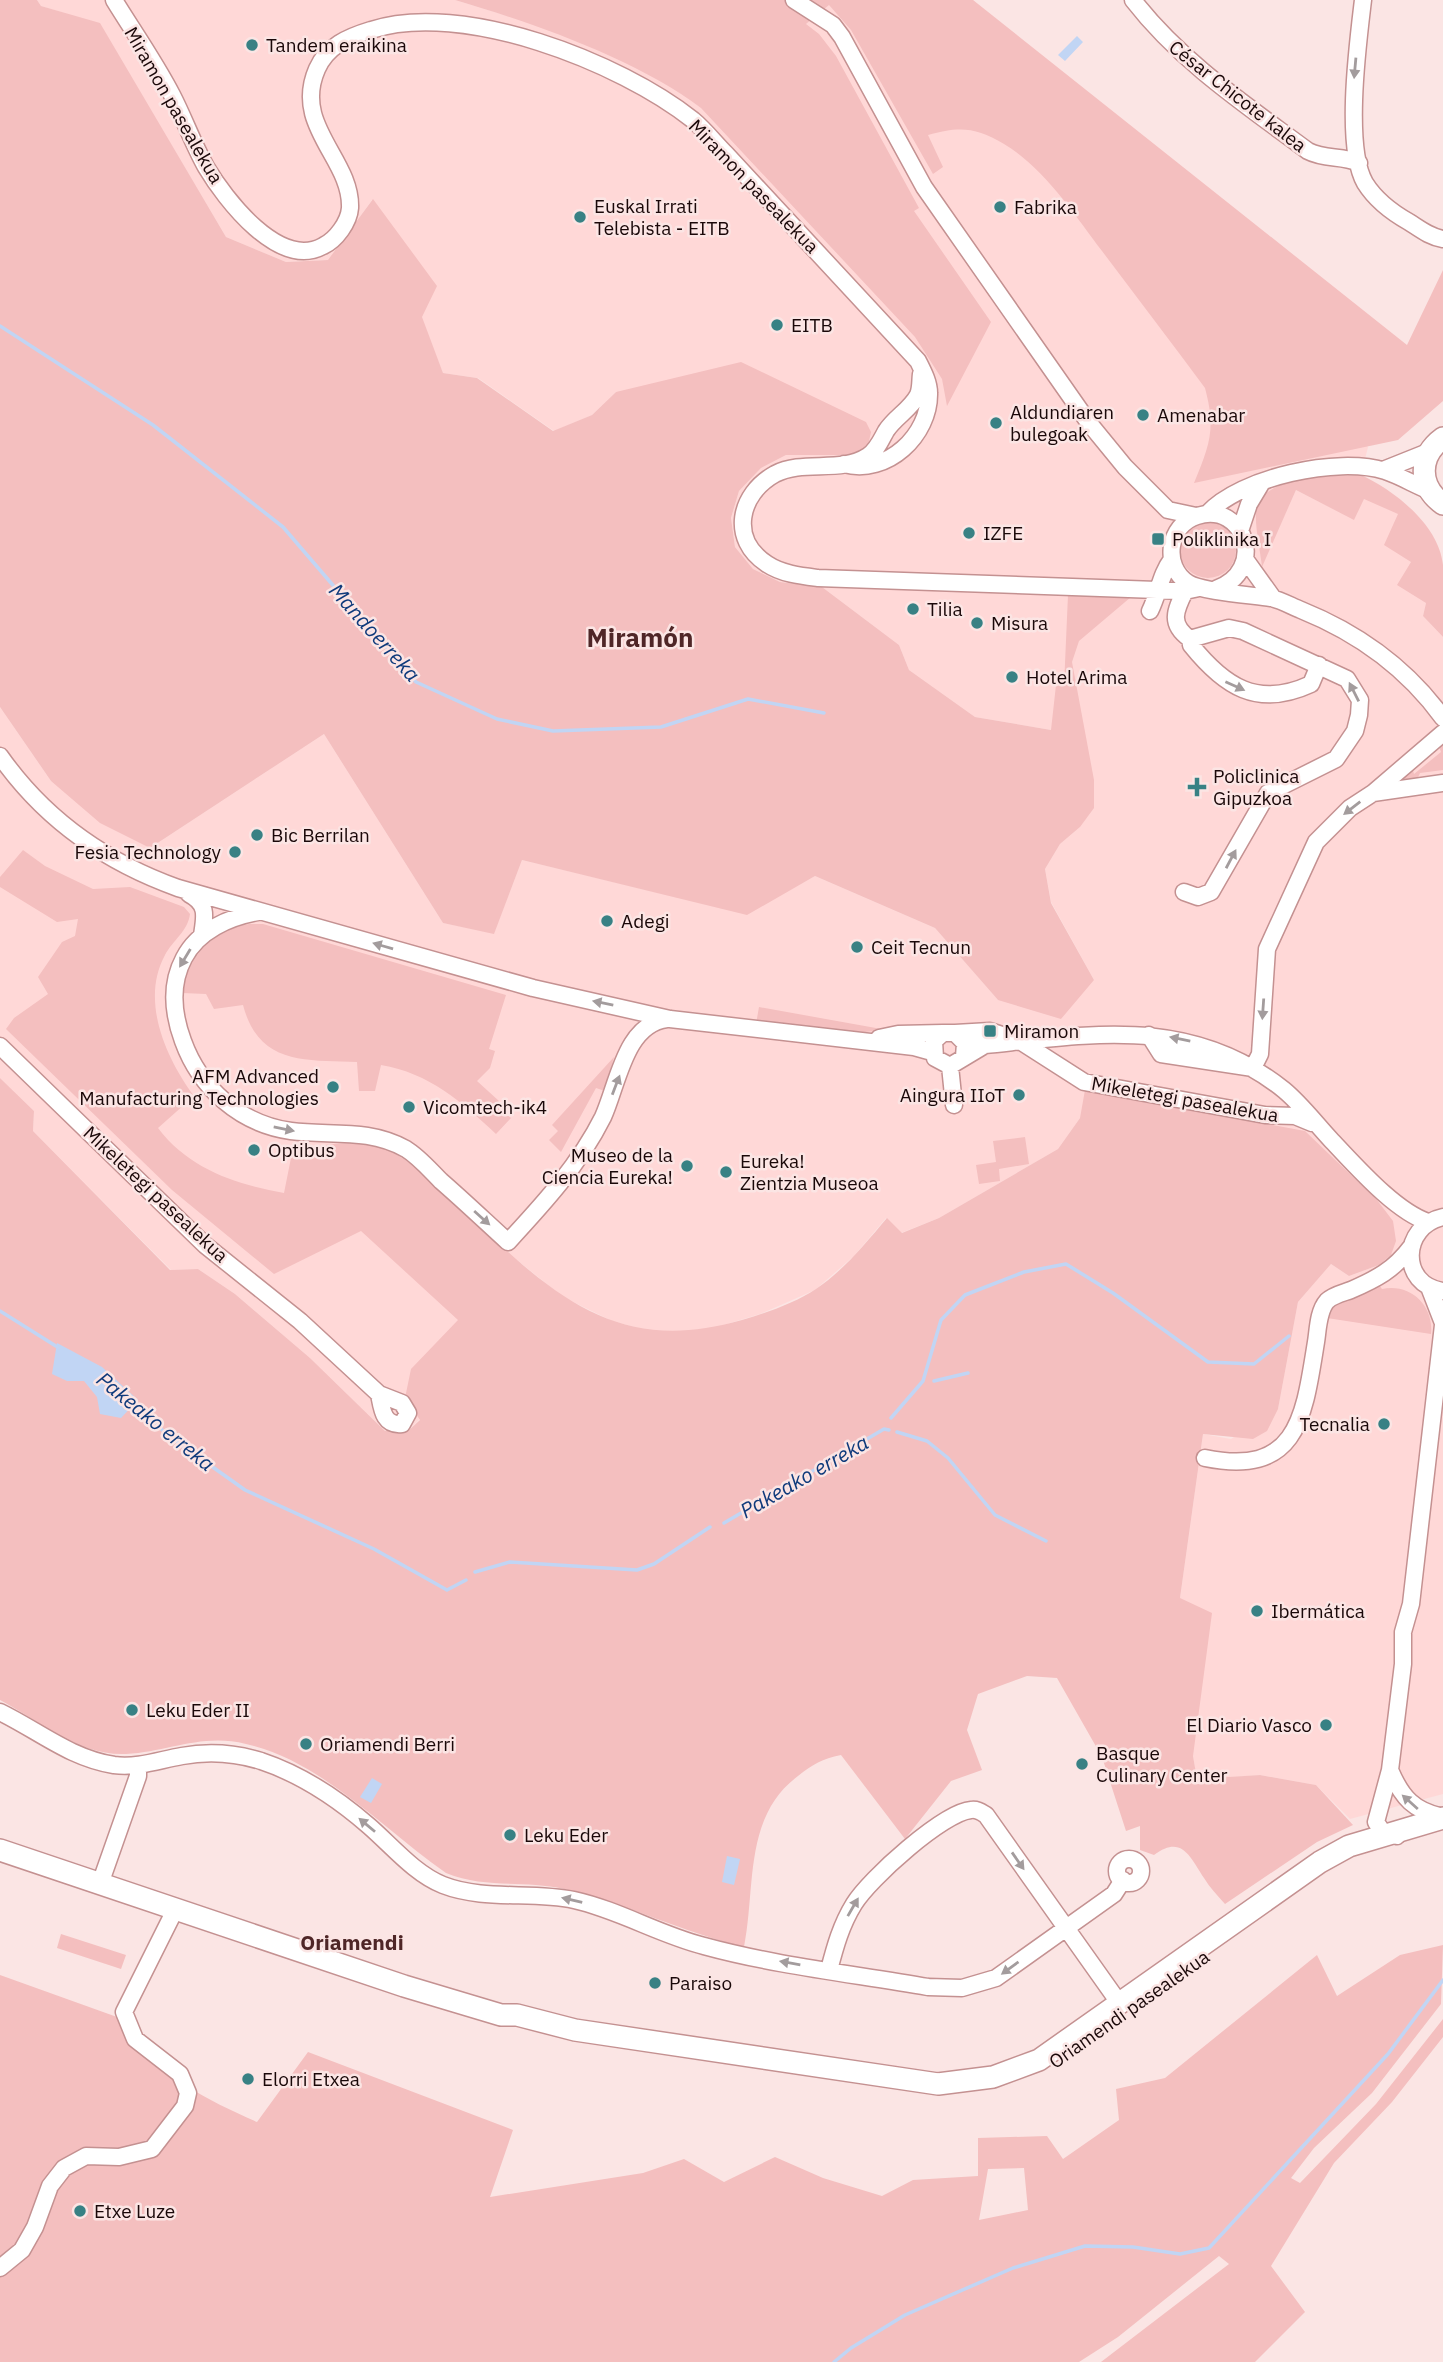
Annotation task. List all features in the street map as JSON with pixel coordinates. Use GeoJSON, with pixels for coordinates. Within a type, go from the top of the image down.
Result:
{"type":"FeatureCollection","features":[{"type":"Feature","properties":{"kind":"street","name":"Miramon pasealekua"},"geometry":{"type":"LineString","coordinates":[[114,0],[172,94],[212,176],[246,219],[282,245],[312,251],[334,238],[350,211],[349,191],[318,132],[313,113],[312,87],[317,69],[330,50],[358,34],[415,20],[457,22],[494,29],[580,57],[666,102],[694,121],[890,329],[921,368],[930,390],[928,409],[921,427],[902,450],[888,459]]}},
{"type":"Feature","properties":{"kind":"street"},"geometry":{"type":"LineString","coordinates":[[794,0],[833,25],[842,37],[924,187],[977,265],[1089,423],[1125,467],[1168,510],[1174,538],[1172,559],[1162,573],[1150,611]]}},
{"type":"Feature","properties":{"kind":"street","name":"César Chicote kalea"},"geometry":{"type":"LineString","coordinates":[[1133,0],[1165,39],[1193,64],[1308,151],[1323,157],[1346,157],[1359,163]]}},
{"type":"Feature","properties":{"kind":"street"},"geometry":{"type":"LineString","coordinates":[[1363,0],[1354,74],[1359,163],[1365,182],[1383,203],[1423,230],[1443,239]]}},
{"type":"Feature","properties":{"kind":"street"},"geometry":{"type":"LineString","coordinates":[[844,464],[871,455],[891,425],[905,412],[920,391],[921,368]]}},
{"type":"Feature","properties":{"kind":"street"},"geometry":{"type":"LineString","coordinates":[[905,412],[918,416],[921,427]]}},
{"type":"Feature","properties":{"kind":"street"},"geometry":{"type":"LineString","coordinates":[[891,425],[894,446],[888,459],[865,467],[844,464],[789,468],[762,483],[744,506],[742,519],[743,532],[756,555],[768,565],[801,576],[1216,589],[1273,598],[1323,619],[1366,643],[1406,674],[1443,718]]}},
{"type":"Feature","properties":{"kind":"street"},"geometry":{"type":"LineString","coordinates":[[1383,470],[1436,445]]}},
{"type":"Feature","properties":{"kind":"street"},"geometry":{"type":"LineString","coordinates":[[1436,445],[1423,472],[1439,501]]}},
{"type":"Feature","properties":{"kind":"street"},"geometry":{"type":"LineString","coordinates":[[1174,538],[1183,524],[1202,515],[1225,498],[1296,470],[1324,467],[1383,470],[1439,501]]}},
{"type":"Feature","properties":{"kind":"street"},"geometry":{"type":"LineString","coordinates":[[1240,531],[1249,504],[1261,484]]}},
{"type":"Feature","properties":{"kind":"street"},"geometry":{"type":"LineString","coordinates":[[1168,510],[1226,518],[1240,531],[1246,550],[1245,559],[1235,579],[1216,589]]}},
{"type":"Feature","properties":{"kind":"street"},"geometry":{"type":"LineString","coordinates":[[1172,559],[1181,578],[1192,589]]}},
{"type":"Feature","properties":{"kind":"street"},"geometry":{"type":"LineString","coordinates":[[1245,559],[1273,598]]}},
{"type":"Feature","properties":{"kind":"street"},"geometry":{"type":"LineString","coordinates":[[1192,589],[1175,612],[1176,624],[1218,677],[1251,693],[1296,691],[1311,684],[1319,665]]}},
{"type":"Feature","properties":{"kind":"street"},"geometry":{"type":"LineString","coordinates":[[1184,892],[1198,897],[1211,892],[1268,793],[1325,767],[1346,748],[1355,732],[1360,700],[1347,679],[1243,631],[1229,628],[1190,639]]}},
{"type":"Feature","properties":{"kind":"street"},"geometry":{"type":"LineString","coordinates":[[1253,1068],[1260,1054],[1267,949],[1316,842],[1350,808],[1373,793],[1443,733]]}},
{"type":"Feature","properties":{"kind":"street","name":"Mikeletegi pasealekua"},"geometry":{"type":"LineString","coordinates":[[0,756],[37,803],[73,834],[122,866],[178,888],[533,988],[670,1019],[866,1041],[932,1052],[939,1062],[955,1046],[990,1031],[1020,1041],[1084,1082],[1265,1115],[1296,1116],[1317,1125]]}},
{"type":"Feature","properties":{"kind":"street"},"geometry":{"type":"LineString","coordinates":[[1373,793],[1443,783]]}},
{"type":"Feature","properties":{"kind":"street"},"geometry":{"type":"LineString","coordinates":[[178,888],[201,901],[205,908],[202,935]]}},
{"type":"Feature","properties":{"kind":"street","name":"Mikeletegi pasealekua"},"geometry":{"type":"LineString","coordinates":[[260,911],[227,920],[202,935],[186,954],[178,971],[174,1000],[177,1025],[205,1083],[226,1103],[272,1127],[290,1131],[374,1135],[394,1143],[409,1151],[508,1242],[559,1186],[588,1144],[615,1089],[637,1034],[650,1023],[670,1019]]}},
{"type":"Feature","properties":{"kind":"street","name":"Mikeletegi pasealekua"},"geometry":{"type":"LineString","coordinates":[[866,1041],[898,1034],[955,1046],[1149,1035],[1203,1045],[1253,1068],[1285,1090],[1398,1205],[1436,1219]]}},
{"type":"Feature","properties":{"kind":"street","name":"Mikeletegi pasealekua"},"geometry":{"type":"LineString","coordinates":[[0,1046],[205,1245],[300,1321],[379,1394]]}},
{"type":"Feature","properties":{"kind":"street"},"geometry":{"type":"LineString","coordinates":[[954,1105],[955,1046]]}},
{"type":"Feature","properties":{"kind":"street","name":"Mikeletegi pasealekua"},"geometry":{"type":"LineString","coordinates":[[1398,1205],[1412,1243],[1413,1270],[1431,1286]]}},
{"type":"Feature","properties":{"kind":"street"},"geometry":{"type":"LineString","coordinates":[[1205,1458],[1231,1463],[1253,1462],[1270,1457],[1282,1448],[1293,1432],[1301,1409],[1311,1376],[1321,1311],[1327,1301],[1380,1277],[1397,1265],[1412,1243],[1436,1219]]}},
{"type":"Feature","properties":{"kind":"street"},"geometry":{"type":"LineString","coordinates":[[1380,1277],[1431,1286],[1443,1324],[1409,1612],[1403,1632],[1405,1650],[1390,1770],[1376,1822],[1382,1831],[1398,1836],[1412,1833],[1419,1835]]}},
{"type":"Feature","properties":{"kind":"street"},"geometry":{"type":"LineString","coordinates":[[0,1712],[71,1752],[115,1765],[138,1766],[208,1753],[232,1754],[261,1761],[318,1788],[367,1825],[422,1873],[441,1884],[483,1894],[546,1895],[577,1901],[702,1946],[945,1989],[982,1985],[996,1979],[1114,1894],[1123,1880]]}},
{"type":"Feature","properties":{"kind":"street"},"geometry":{"type":"LineString","coordinates":[[100,1884],[133,1789],[138,1766]]}},
{"type":"Feature","properties":{"kind":"street"},"geometry":{"type":"LineString","coordinates":[[1390,1770],[1405,1799],[1426,1814],[1443,1818]]}},
{"type":"Feature","properties":{"kind":"street"},"geometry":{"type":"LineString","coordinates":[[1349,1846],[1380,1805]]}},
{"type":"Feature","properties":{"kind":"street"},"geometry":{"type":"LineString","coordinates":[[829,1970],[838,1934],[867,1885],[887,1865],[920,1840],[962,1812],[975,1809],[986,1815],[1120,2004]]}},
{"type":"Feature","properties":{"kind":"street","name":"Oriamendi pasealekua"},"geometry":{"type":"LineString","coordinates":[[501,2015],[517,2015],[575,2030],[938,2084],[993,2077],[1039,2060],[1320,1862],[1349,1846],[1443,1818]]}},
{"type":"Feature","properties":{"kind":"street","name":"Oriamendi pasealekua"},"geometry":{"type":"LineString","coordinates":[[0,1850],[404,1986],[501,2015],[514,2023],[549,2034],[933,2094],[970,2092],[1010,2084],[1039,2071],[1077,2048],[1323,1872],[1363,1852],[1443,1829]]}},
{"type":"Feature","properties":{"kind":"street"},"geometry":{"type":"LineString","coordinates":[[0,2268],[22,2250],[35,2227],[50,2186],[64,2168],[86,2155],[119,2157],[152,2149],[185,2106],[188,2093],[181,2076],[135,2039],[124,2012],[175,1910]]}},
{"type":"Feature","properties":{"kind":"street"},"geometry":{"type":"LineString","coordinates":[[1077,2048],[1086,2036],[1113,2015],[1120,2004],[1152,1994]]}},
{"type":"Feature","properties":{"kind":"shaded area"},"geometry":{"type":"Polygon","coordinates":[[[0,0],[37,0],[41,6],[100,23],[226,237],[286,262],[328,260],[373,199],[437,286],[422,317],[443,373],[477,378],[553,431],[592,415],[616,392],[741,362],[866,422],[871,432],[868,446],[853,455],[786,455],[761,468],[739,491],[731,518],[735,547],[753,569],[780,582],[822,587],[899,645],[909,670],[975,717],[1051,730],[1056,685],[1064,686],[1068,595],[1131,597],[1079,641],[1072,662],[1094,780],[1094,808],[1080,827],[1060,844],[1045,869],[1051,903],[1094,980],[1061,1019],[998,1000],[935,928],[815,876],[747,915],[522,860],[494,934],[443,923],[324,734],[150,848],[100,823],[51,781],[0,707],[0,0]]]}},
{"type":"Feature","properties":{"kind":"shaded area"},"geometry":{"type":"Polygon","coordinates":[[[37,0],[455,0],[531,23],[806,24],[834,0],[973,0],[1368,447],[1361,475],[1295,479],[1256,510],[1262,565],[1296,490],[1354,519],[1364,498],[1399,514],[1426,603],[1423,616],[1443,637],[1443,1794],[1350,1819],[1316,1785],[1260,1775],[1197,1780],[1180,1598],[1203,1434],[1231,1439],[1278,1409],[1298,1302],[1331,1264],[1349,1276],[1379,1265],[1080,1118],[1058,1149],[939,1218],[901,1233],[886,1218],[854,1256],[815,1290],[760,1314],[704,1331],[653,1332],[612,1321],[563,1297],[517,1260],[420,1419],[408,1431],[385,1431],[310,1358],[235,1294],[198,1269],[171,1270],[33,1131],[34,1111],[0,1078],[0,707],[51,781],[150,848],[324,734],[443,923],[494,933],[522,860],[747,914],[815,876],[935,928],[998,1000],[1094,980],[1051,902],[1045,869],[1060,844],[1080,827],[1051,730],[975,717],[909,670],[899,645],[822,587],[780,582],[753,569],[735,547],[731,518],[739,491],[761,468],[786,455],[853,455],[616,392],[592,415],[554,431],[478,378],[443,373],[372,200],[329,260],[286,262],[226,237],[100,24],[41,6],[37,0]]]}},
{"type":"Feature","properties":{"kind":"shaded area"},"geometry":{"type":"Polygon","coordinates":[[[455,0],[973,0],[1407,345],[1443,270],[1443,401],[1398,440],[1194,483],[1210,436],[1210,415],[1205,388],[1069,207],[1019,154],[994,138],[976,131],[958,129],[928,135],[943,167],[933,174],[851,30],[829,5],[806,24],[819,34],[836,56],[919,208],[914,211],[991,322],[947,406],[942,379],[915,337],[701,108],[675,90],[615,58],[550,31],[455,0]]]}},
{"type":"Feature","properties":{"kind":"shaded area"},"geometry":{"type":"Polygon","coordinates":[[[1361,475],[1387,490],[1413,511],[1433,536],[1443,565],[1443,637],[1423,616],[1426,603],[1397,585],[1411,562],[1384,545],[1398,514],[1364,499],[1354,520],[1296,490],[1262,567],[1256,512],[1260,500],[1283,484],[1317,477],[1361,475]]]}},
{"type":"Feature","properties":{"kind":"shaded area"},"geometry":{"type":"Polygon","coordinates":[[[1202,522],[1214,522],[1228,530],[1236,544],[1234,561],[1228,570],[1214,578],[1202,578],[1185,566],[1180,556],[1180,544],[1192,527],[1202,522]]]}},
{"type":"Feature","properties":{"kind":"shaded area"},"geometry":{"type":"Polygon","coordinates":[[[1438,744],[1443,745],[1443,770],[1420,773],[1416,782],[1395,784],[1412,767],[1414,774],[1441,752],[1438,744]]]}},
{"type":"Feature","properties":{"kind":"shaded area"},"geometry":{"type":"Polygon","coordinates":[[[23,850],[45,866],[93,889],[130,887],[184,907],[190,914],[183,930],[165,955],[155,991],[156,1010],[166,1047],[194,1096],[158,1128],[184,1154],[231,1179],[284,1193],[292,1153],[302,1154],[303,1147],[350,1143],[377,1146],[413,1165],[432,1180],[516,1259],[568,1299],[594,1313],[648,1329],[677,1331],[708,1328],[751,1317],[799,1299],[836,1274],[887,1218],[902,1233],[939,1218],[1058,1149],[1080,1118],[1085,1090],[1305,1131],[1377,1200],[1393,1221],[1396,1241],[1391,1255],[1379,1265],[1349,1276],[1331,1264],[1298,1302],[1278,1409],[1267,1431],[1253,1439],[1203,1434],[1180,1598],[1212,1613],[1193,1756],[1197,1779],[1260,1775],[1316,1785],[1353,1825],[1317,1842],[1225,1904],[1184,1851],[1172,1847],[1154,1855],[1140,1850],[1140,1826],[1126,1831],[1102,1757],[1057,1678],[1027,1676],[978,1694],[967,1730],[982,1770],[951,1781],[905,1839],[841,1755],[813,1765],[780,1793],[760,1832],[744,1947],[564,1889],[475,1881],[446,1873],[326,1781],[274,1752],[230,1741],[214,1741],[142,1753],[108,1753],[60,1736],[0,1700],[0,1078],[34,1111],[33,1131],[170,1270],[198,1269],[235,1294],[310,1358],[385,1431],[408,1431],[420,1420],[405,1398],[411,1369],[458,1320],[361,1231],[274,1274],[172,1190],[6,1029],[14,1018],[48,994],[38,977],[62,942],[75,936],[78,919],[57,922],[0,887],[0,877],[23,850]]]}},
{"type":"Feature","properties":{"kind":"shaded area"},"geometry":{"type":"Polygon","coordinates":[[[249,924],[263,924],[506,995],[489,1049],[495,1051],[490,1068],[477,1081],[499,1101],[497,1105],[511,1118],[496,1134],[444,1090],[414,1075],[381,1065],[375,1091],[359,1091],[357,1062],[320,1061],[287,1056],[260,1039],[250,1025],[243,1005],[214,1009],[206,994],[182,993],[190,968],[204,947],[224,932],[249,924]]]}},
{"type":"Feature","properties":{"kind":"shaded area"},"geometry":{"type":"Polygon","coordinates":[[[759,1007],[887,1030],[865,1032],[756,1024],[759,1007]]]}},
{"type":"Feature","properties":{"kind":"shaded area"},"geometry":{"type":"Polygon","coordinates":[[[614,1057],[605,1091],[596,1088],[561,1152],[549,1140],[558,1131],[552,1125],[614,1057]]]}},
{"type":"Feature","properties":{"kind":"shaded area"},"geometry":{"type":"Polygon","coordinates":[[[1025,1137],[1029,1164],[999,1169],[1000,1181],[979,1184],[976,1165],[996,1162],[993,1141],[1025,1137]]]}},
{"type":"Feature","properties":{"kind":"shaded area"},"geometry":{"type":"Polygon","coordinates":[[[1380,1286],[1382,1289],[1393,1288],[1411,1293],[1418,1299],[1429,1314],[1431,1334],[1327,1318],[1337,1302],[1380,1286]]]}},
{"type":"Feature","properties":{"kind":"shaded area"},"geometry":{"type":"Polygon","coordinates":[[[61,1934],[126,1955],[121,1969],[57,1948],[61,1934]]]}},
{"type":"Feature","properties":{"kind":"shaded area"},"geometry":{"type":"Polygon","coordinates":[[[1443,1945],[1441,2004],[1372,2093],[1314,2148],[1291,2178],[1300,2183],[1376,2104],[1443,2019],[1443,2037],[1392,2102],[1334,2163],[1271,2266],[1305,2312],[1255,2362],[1101,2362],[1229,2264],[1219,2256],[1118,2337],[1079,2362],[0,2362],[0,1975],[117,2017],[144,2053],[178,2081],[257,2122],[308,2052],[513,2130],[490,2197],[643,2173],[684,2159],[724,2182],[775,2157],[823,2178],[882,2196],[913,2180],[978,2176],[978,2138],[1047,2136],[1063,2159],[1119,2120],[1116,2089],[1165,2078],[1317,1955],[1337,1996],[1400,1955],[1443,1945]],[[1024,2168],[988,2169],[979,2220],[1028,2210],[1024,2168]]]}},
{"type":"Feature","properties":{"kind":"water"},"geometry":{"type":"Polygon","coordinates":[[[1077,36],[1083,42],[1065,61],[1058,55],[1077,36]]]}},
{"type":"Feature","properties":{"kind":"water"},"geometry":{"type":"Polygon","coordinates":[[[57,1343],[102,1367],[138,1400],[121,1418],[100,1414],[97,1397],[84,1381],[67,1381],[52,1374],[57,1343]]]}},
{"type":"Feature","properties":{"kind":"water"},"geometry":{"type":"Polygon","coordinates":[[[372,1778],[382,1784],[371,1803],[360,1797],[372,1778]]]}},
{"type":"Feature","properties":{"kind":"water"},"geometry":{"type":"Polygon","coordinates":[[[727,1856],[740,1859],[734,1885],[722,1882],[727,1856]]]}},
{"type":"Feature","properties":{"kind":"waterway","name":"Mandoerreka"},"geometry":{"type":"LineString","coordinates":[[0,326],[153,425],[283,527],[416,682],[497,719],[553,731],[661,727],[748,699],[824,713]]}},
{"type":"Feature","properties":{"kind":"waterway"},"geometry":{"type":"LineString","coordinates":[[891,1418],[923,1381],[941,1320],[965,1295],[1024,1272],[1066,1264],[1113,1293],[1208,1362],[1254,1364],[1289,1336]]}},
{"type":"Feature","properties":{"kind":"waterway","name":"Pakeako erreka"},"geometry":{"type":"LineString","coordinates":[[0,1311],[59,1348]]}},
{"type":"Feature","properties":{"kind":"waterway"},"geometry":{"type":"LineString","coordinates":[[934,1381],[968,1373]]}},
{"type":"Feature","properties":{"kind":"waterway","name":"Pakeako erreka"},"geometry":{"type":"LineString","coordinates":[[132,1403],[169,1436],[245,1490],[374,1549],[447,1590],[466,1580]]}},
{"type":"Feature","properties":{"kind":"waterway","name":"Pakeako erreka"},"geometry":{"type":"LineString","coordinates":[[724,1523],[884,1429],[889,1430]]}},
{"type":"Feature","properties":{"kind":"waterway"},"geometry":{"type":"LineString","coordinates":[[897,1432],[927,1441],[948,1458],[995,1515],[1046,1541]]}},
{"type":"Feature","properties":{"kind":"waterway","name":"Pakeako erreka"},"geometry":{"type":"LineString","coordinates":[[475,1572],[510,1562],[637,1570],[654,1564],[710,1527]]}},
{"type":"Feature","properties":{"kind":"waterway"},"geometry":{"type":"LineString","coordinates":[[834,2362],[851,2348],[905,2315],[1013,2268],[1085,2246],[1133,2247],[1180,2254],[1209,2248],[1388,2054],[1443,1980]]}},
{"type":"Feature","properties":{"kind":"place","name":"Tandem eraikina"},"geometry":{"type":"Point","coordinates":[252,45]}},
{"type":"Feature","properties":{"kind":"place","name":"Fabrika"},"geometry":{"type":"Point","coordinates":[1000,207]}},
{"type":"Feature","properties":{"kind":"place","name":"Euskal Irrati Telebista - EITB"},"geometry":{"type":"Point","coordinates":[580,217]}},
{"type":"Feature","properties":{"kind":"place","name":"EITB"},"geometry":{"type":"Point","coordinates":[777,325]}},
{"type":"Feature","properties":{"kind":"place","name":"Amenabar"},"geometry":{"type":"Point","coordinates":[1143,415]}},
{"type":"Feature","properties":{"kind":"place","name":"Aldundiaren bulegoak"},"geometry":{"type":"Point","coordinates":[996,423]}},
{"type":"Feature","properties":{"kind":"place","name":"IZFE"},"geometry":{"type":"Point","coordinates":[969,533]}},
{"type":"Feature","properties":{"kind":"place","name":"Poliklinika I"},"geometry":{"type":"Point","coordinates":[1158,539]}},
{"type":"Feature","properties":{"kind":"place","name":"Tilia"},"geometry":{"type":"Point","coordinates":[913,609]}},
{"type":"Feature","properties":{"kind":"place","name":"Misura"},"geometry":{"type":"Point","coordinates":[977,623]}},
{"type":"Feature","properties":{"kind":"place","name":"Hotel Arima"},"geometry":{"type":"Point","coordinates":[1012,677]}},
{"type":"Feature","properties":{"kind":"place","name":"Policlinica Gipuzkoa"},"geometry":{"type":"Point","coordinates":[1197,787]}},
{"type":"Feature","properties":{"kind":"place","name":"Bic Berrilan"},"geometry":{"type":"Point","coordinates":[257,835]}},
{"type":"Feature","properties":{"kind":"place","name":"Fesia Technology"},"geometry":{"type":"Point","coordinates":[235,852]}},
{"type":"Feature","properties":{"kind":"place","name":"Adegi"},"geometry":{"type":"Point","coordinates":[607,921]}},
{"type":"Feature","properties":{"kind":"place","name":"Ceit Tecnun"},"geometry":{"type":"Point","coordinates":[857,947]}},
{"type":"Feature","properties":{"kind":"place","name":"Miramon"},"geometry":{"type":"Point","coordinates":[990,1031]}},
{"type":"Feature","properties":{"kind":"place","name":"AFM Advanced Manufacturing Technologies"},"geometry":{"type":"Point","coordinates":[333,1087]}},
{"type":"Feature","properties":{"kind":"place","name":"Aingura IIoT"},"geometry":{"type":"Point","coordinates":[1019,1095]}},
{"type":"Feature","properties":{"kind":"place","name":"Vicomtech-ik4"},"geometry":{"type":"Point","coordinates":[409,1107]}},
{"type":"Feature","properties":{"kind":"place","name":"Optibus"},"geometry":{"type":"Point","coordinates":[254,1150]}},
{"type":"Feature","properties":{"kind":"place","name":"Museo de la Ciencia Eureka!"},"geometry":{"type":"Point","coordinates":[687,1166]}},
{"type":"Feature","properties":{"kind":"place","name":"Eureka! Zientzia Museoa"},"geometry":{"type":"Point","coordinates":[726,1172]}},
{"type":"Feature","properties":{"kind":"place","name":"Tecnalia"},"geometry":{"type":"Point","coordinates":[1384,1424]}},
{"type":"Feature","properties":{"kind":"place","name":"Ibermática"},"geometry":{"type":"Point","coordinates":[1257,1611]}},
{"type":"Feature","properties":{"kind":"place","name":"Leku Eder II"},"geometry":{"type":"Point","coordinates":[132,1710]}},
{"type":"Feature","properties":{"kind":"place","name":"El Diario Vasco"},"geometry":{"type":"Point","coordinates":[1326,1725]}},
{"type":"Feature","properties":{"kind":"place","name":"Oriamendi Berri"},"geometry":{"type":"Point","coordinates":[306,1744]}},
{"type":"Feature","properties":{"kind":"place","name":"Basque Culinary Center"},"geometry":{"type":"Point","coordinates":[1082,1764]}},
{"type":"Feature","properties":{"kind":"place","name":"Leku Eder"},"geometry":{"type":"Point","coordinates":[510,1835]}},
{"type":"Feature","properties":{"kind":"place","name":"Paraiso"},"geometry":{"type":"Point","coordinates":[655,1983]}},
{"type":"Feature","properties":{"kind":"place","name":"Elorri Etxea"},"geometry":{"type":"Point","coordinates":[248,2079]}},
{"type":"Feature","properties":{"kind":"place","name":"Etxe Luze"},"geometry":{"type":"Point","coordinates":[80,2211]}},
{"type":"Feature","properties":{"kind":"district","name":"Miramón"},"geometry":{"type":"Point","coordinates":[640,637]}},
{"type":"Feature","properties":{"kind":"district","name":"Oriamendi"},"geometry":{"type":"Point","coordinates":[352,1942]}}]}
